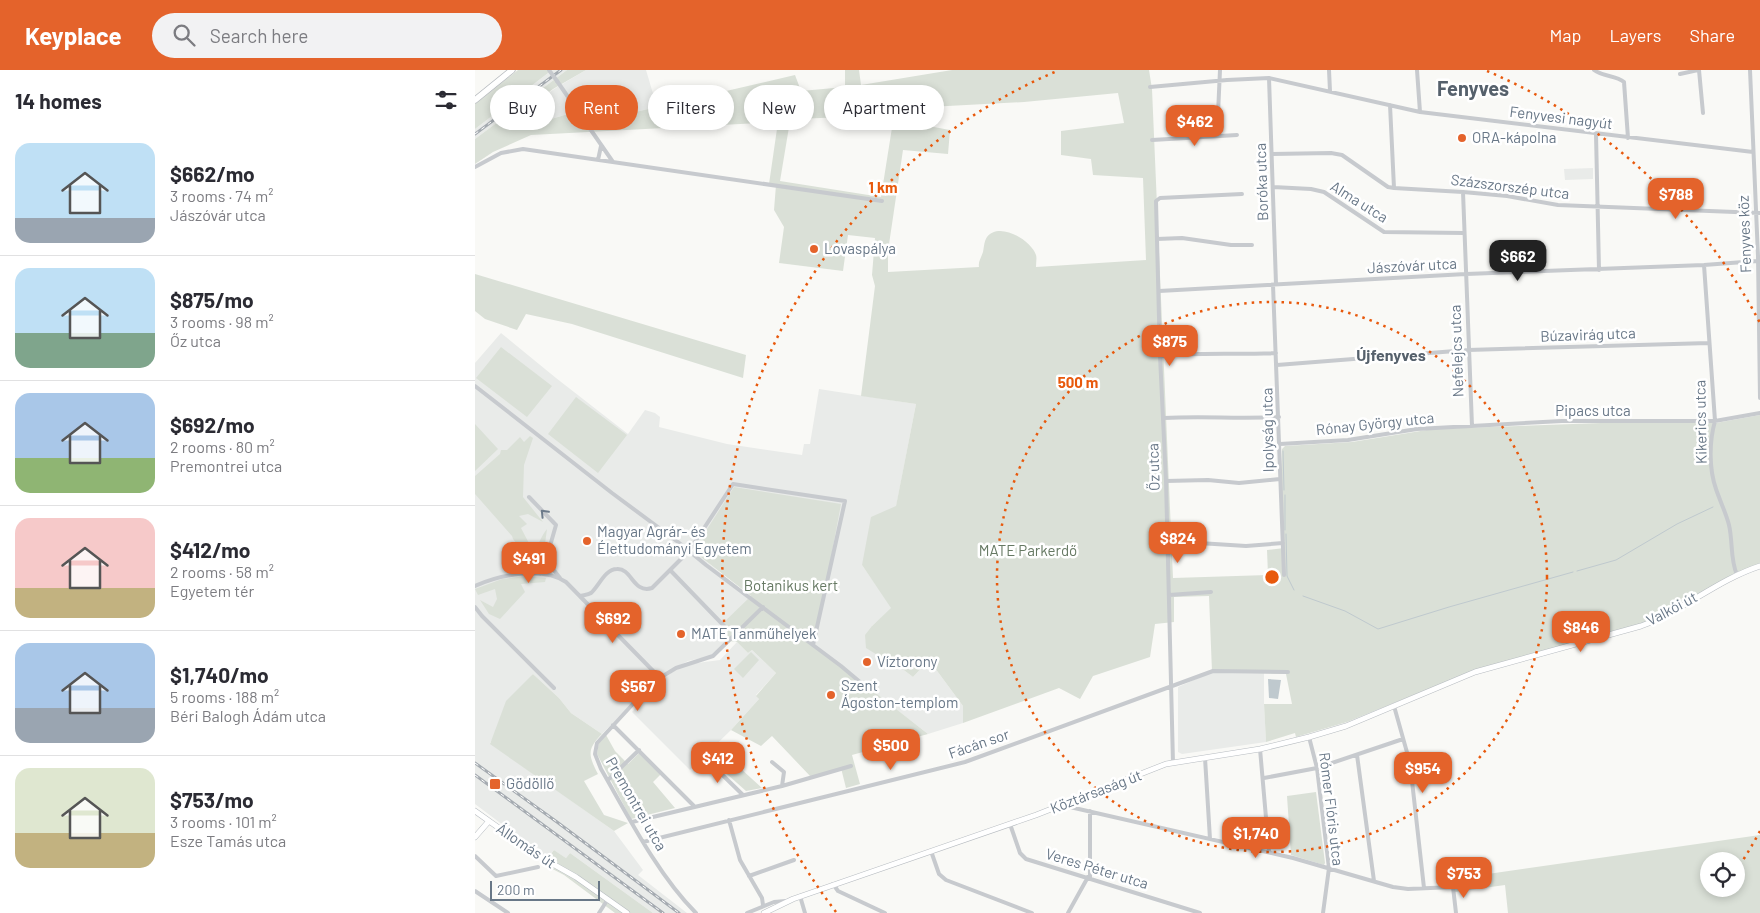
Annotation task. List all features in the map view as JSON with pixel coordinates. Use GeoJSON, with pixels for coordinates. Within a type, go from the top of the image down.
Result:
{"type":"FeatureCollection","features":[{"type":"Feature","properties":{"kind":"main road"},"geometry":{"type":"LineString","coordinates":[[475,99],[512,70]]}},
{"type":"Feature","properties":{"kind":"main road","name":"Valkói út"},"geometry":{"type":"LineString","coordinates":[[1410,699],[1456,679],[1497,665],[1650,623],[1737,575],[1760,566]]}},
{"type":"Feature","properties":{"kind":"main road","name":"Köztársaság út"},"geometry":{"type":"LineString","coordinates":[[764,913],[799,896],[1010,824],[1173,763],[1260,749],[1309,737],[1346,726],[1410,699]]}},
{"type":"Feature","properties":{"kind":"main road","name":"Állomás út"},"geometry":{"type":"LineString","coordinates":[[475,811],[537,855],[575,877],[627,913]]}},
{"type":"Feature","properties":{"kind":"main road"},"geometry":{"type":"LineString","coordinates":[[475,837],[489,822]]}},
{"type":"Feature","properties":{"kind":"street"},"geometry":{"type":"LineString","coordinates":[[549,70],[613,162]]}},
{"type":"Feature","properties":{"kind":"street"},"geometry":{"type":"LineString","coordinates":[[1217,136],[1220,70]]}},
{"type":"Feature","properties":{"kind":"street"},"geometry":{"type":"LineString","coordinates":[[1329,70],[1330,91]]}},
{"type":"Feature","properties":{"kind":"street"},"geometry":{"type":"LineString","coordinates":[[1417,70],[1420,112]]}},
{"type":"Feature","properties":{"kind":"street"},"geometry":{"type":"LineString","coordinates":[[1594,70],[1600,74],[1623,80],[1625,84],[1628,138]]}},
{"type":"Feature","properties":{"kind":"street"},"geometry":{"type":"LineString","coordinates":[[1680,74],[1698,70],[1703,113]]}},
{"type":"Feature","properties":{"kind":"street","name":"Fenyves köz"},"geometry":{"type":"LineString","coordinates":[[1750,70],[1753,152],[1758,213],[1757,261],[1760,398]]}},
{"type":"Feature","properties":{"kind":"street","name":"Fenyvesi nagyút"},"geometry":{"type":"LineString","coordinates":[[1150,87],[1269,78],[1420,112],[1753,152]]}},
{"type":"Feature","properties":{"kind":"street","name":"Boróka utca"},"geometry":{"type":"LineString","coordinates":[[1269,78],[1275,284]]}},
{"type":"Feature","properties":{"kind":"street"},"geometry":{"type":"LineString","coordinates":[[1391,105],[1394,188]]}},
{"type":"Feature","properties":{"kind":"street"},"geometry":{"type":"LineString","coordinates":[[1596,134],[1599,270]]}},
{"type":"Feature","properties":{"kind":"street"},"geometry":{"type":"LineString","coordinates":[[1152,140],[1237,135]]}},
{"type":"Feature","properties":{"kind":"street"},"geometry":{"type":"LineString","coordinates":[[598,160],[601,146]]}},
{"type":"Feature","properties":{"kind":"street"},"geometry":{"type":"LineString","coordinates":[[475,167],[501,153],[523,149],[882,200]]}},
{"type":"Feature","properties":{"kind":"street","name":"Százszorszép utca"},"geometry":{"type":"LineString","coordinates":[[1272,154],[1337,154],[1349,159],[1388,186],[1394,188],[1463,192],[1514,197],[1558,205],[1598,208],[1758,213]]}},
{"type":"Feature","properties":{"kind":"street","name":"Alma utca"},"geometry":{"type":"LineString","coordinates":[[1273,187],[1311,189],[1323,192],[1384,232],[1464,232]]}},
{"type":"Feature","properties":{"kind":"street","name":"Nefelejcs utca"},"geometry":{"type":"LineString","coordinates":[[1463,192],[1472,426]]}},
{"type":"Feature","properties":{"kind":"street","name":"Őz utca"},"geometry":{"type":"LineString","coordinates":[[1173,763],[1168,545],[1156,200],[1160,198],[1242,194]]}},
{"type":"Feature","properties":{"kind":"street"},"geometry":{"type":"LineString","coordinates":[[1157,239],[1182,238],[1231,245],[1252,245]]}},
{"type":"Feature","properties":{"kind":"street","name":"Jászóvár utca"},"geometry":{"type":"LineString","coordinates":[[1159,291],[1466,274],[1599,270],[1757,261]]}},
{"type":"Feature","properties":{"kind":"street","name":"Kikerics utca"},"geometry":{"type":"LineString","coordinates":[[1704,265],[1715,421],[1711,455],[1713,480],[1729,525],[1733,565],[1737,575]]}},
{"type":"Feature","properties":{"kind":"street","name":"Ipolyság utca"},"geometry":{"type":"LineString","coordinates":[[1275,284],[1284,575]]}},
{"type":"Feature","properties":{"kind":"street","name":"Búzavirág utca"},"geometry":{"type":"LineString","coordinates":[[1277,365],[1468,350],[1709,343]]}},
{"type":"Feature","properties":{"kind":"street"},"geometry":{"type":"LineString","coordinates":[[1160,356],[1190,353],[1276,353]]}},
{"type":"Feature","properties":{"kind":"street"},"geometry":{"type":"LineString","coordinates":[[475,386],[866,687]]}},
{"type":"Feature","properties":{"kind":"street","name":"Pipacs utca"},"geometry":{"type":"LineString","coordinates":[[1472,426],[1562,421],[1715,421],[1760,413]]}},
{"type":"Feature","properties":{"kind":"street"},"geometry":{"type":"LineString","coordinates":[[1164,418],[1202,416],[1245,419],[1279,417]]}},
{"type":"Feature","properties":{"kind":"street","name":"Rónay György utca"},"geometry":{"type":"LineString","coordinates":[[1280,444],[1348,440],[1417,429],[1472,426]]}},
{"type":"Feature","properties":{"kind":"street"},"geometry":{"type":"LineString","coordinates":[[1166,482],[1207,480],[1239,483],[1280,479]]}},
{"type":"Feature","properties":{"kind":"street"},"geometry":{"type":"LineString","coordinates":[[587,604],[590,594],[614,569],[623,570],[641,588],[646,590],[652,588],[689,550],[733,484],[845,501],[813,645]]}},
{"type":"Feature","properties":{"kind":"street"},"geometry":{"type":"LineString","coordinates":[[529,497],[556,525],[550,546],[548,568],[540,574]]}},
{"type":"Feature","properties":{"kind":"street"},"geometry":{"type":"LineString","coordinates":[[1168,545],[1199,543],[1246,546],[1283,543]]}},
{"type":"Feature","properties":{"kind":"street"},"geometry":{"type":"LineString","coordinates":[[549,564],[560,578],[660,678]]}},
{"type":"Feature","properties":{"kind":"street"},"geometry":{"type":"LineString","coordinates":[[671,570],[727,629]]}},
{"type":"Feature","properties":{"kind":"street"},"geometry":{"type":"LineString","coordinates":[[475,586],[502,576],[540,574],[560,578]]}},
{"type":"Feature","properties":{"kind":"street"},"geometry":{"type":"LineString","coordinates":[[1169,595],[1211,592]]}},
{"type":"Feature","properties":{"kind":"street"},"geometry":{"type":"LineString","coordinates":[[580,596],[590,594]]}},
{"type":"Feature","properties":{"kind":"street"},"geometry":{"type":"LineString","coordinates":[[475,607],[554,688]]}},
{"type":"Feature","properties":{"kind":"street","name":"Premontrei utca"},"geometry":{"type":"LineString","coordinates":[[696,913],[675,890],[643,842],[597,761],[595,750],[599,740],[660,678],[681,666],[713,656],[763,607]]}},
{"type":"Feature","properties":{"kind":"street","name":"Fácán sor"},"geometry":{"type":"LineString","coordinates":[[643,842],[951,766],[1213,671],[1288,672]]}},
{"type":"Feature","properties":{"kind":"street"},"geometry":{"type":"LineString","coordinates":[[1394,706],[1410,762],[1424,888]]}},
{"type":"Feature","properties":{"kind":"street"},"geometry":{"type":"LineString","coordinates":[[613,725],[694,806]]}},
{"type":"Feature","properties":{"kind":"street","name":"Rómer Flóris utca"},"geometry":{"type":"LineString","coordinates":[[1309,737],[1317,768],[1329,868],[1323,913]]}},
{"type":"Feature","properties":{"kind":"street"},"geometry":{"type":"LineString","coordinates":[[1264,778],[1317,768],[1403,739]]}},
{"type":"Feature","properties":{"kind":"street"},"geometry":{"type":"LineString","coordinates":[[1260,749],[1269,852]]}},
{"type":"Feature","properties":{"kind":"street"},"geometry":{"type":"LineString","coordinates":[[608,780],[639,750]]}},
{"type":"Feature","properties":{"kind":"street"},"geometry":{"type":"LineString","coordinates":[[1357,755],[1373,881]]}},
{"type":"Feature","properties":{"kind":"street"},"geometry":{"type":"LineString","coordinates":[[1205,758],[1210,839]]}},
{"type":"Feature","properties":{"kind":"street"},"geometry":{"type":"LineString","coordinates":[[706,759],[743,795]]}},
{"type":"Feature","properties":{"kind":"street"},"geometry":{"type":"LineString","coordinates":[[772,762],[784,772],[782,786]]}},
{"type":"Feature","properties":{"kind":"street"},"geometry":{"type":"LineString","coordinates":[[632,822],[782,786],[851,766]]}},
{"type":"Feature","properties":{"kind":"street"},"geometry":{"type":"LineString","coordinates":[[1066,804],[1070,807],[1269,852],[1400,888],[1453,887],[1456,913]]}},
{"type":"Feature","properties":{"kind":"street"},"geometry":{"type":"LineString","coordinates":[[1068,913],[1089,878],[1090,811]]}},
{"type":"Feature","properties":{"kind":"street"},"geometry":{"type":"LineString","coordinates":[[729,820],[738,856],[763,898],[763,905]]}},
{"type":"Feature","properties":{"kind":"street","name":"Veres Péter utca"},"geometry":{"type":"LineString","coordinates":[[1010,824],[1018,850],[1023,857],[1200,913]]}},
{"type":"Feature","properties":{"kind":"street"},"geometry":{"type":"LineString","coordinates":[[931,851],[939,874],[949,882],[1033,913]]}},
{"type":"Feature","properties":{"kind":"street"},"geometry":{"type":"LineString","coordinates":[[475,856],[496,876],[537,867]]}},
{"type":"Feature","properties":{"kind":"street"},"geometry":{"type":"LineString","coordinates":[[749,876],[794,860]]}},
{"type":"Feature","properties":{"kind":"street"},"geometry":{"type":"LineString","coordinates":[[833,884],[838,890],[885,913]]}},
{"type":"Feature","properties":{"kind":"street"},"geometry":{"type":"LineString","coordinates":[[475,891],[508,913]]}},
{"type":"Feature","properties":{"kind":"street"},"geometry":{"type":"LineString","coordinates":[[799,896],[805,913]]}},
{"type":"Feature","properties":{"kind":"street"},"geometry":{"type":"LineString","coordinates":[[599,913],[608,899]]}},
{"type":"Feature","properties":{"kind":"street","name":"Köztársaság út"},"geometry":{"type":"LineString","coordinates":[[747,912],[777,901],[786,901]]}},
{"type":"Feature","properties":{"kind":"shaded area"},"geometry":{"type":"Polygon","coordinates":[[[552,70],[567,70],[547,85],[532,85],[552,70]]]}},
{"type":"Feature","properties":{"kind":"shaded area"},"geometry":{"type":"Polygon","coordinates":[[[586,70],[646,70],[650,85],[648,85],[648,109],[638,111],[638,85],[565,85],[565,115],[555,118],[555,88],[586,70]]]}},
{"type":"Feature","properties":{"kind":"shaded area"},"geometry":{"type":"Polygon","coordinates":[[[490,118],[490,128],[475,139],[475,129],[490,118]]]}},
{"type":"Feature","properties":{"kind":"shaded area"},"geometry":{"type":"Polygon","coordinates":[[[1593,168],[1593,179],[1565,180],[1564,169],[1593,168]]]}},
{"type":"Feature","properties":{"kind":"shaded area","name":"Magyar Agrár- és Élettudományi Egyetem"},"geometry":{"type":"Polygon","coordinates":[[[501,333],[628,434],[645,410],[655,413],[660,417],[659,427],[727,444],[802,455],[804,444],[810,444],[819,389],[916,404],[896,507],[862,565],[892,608],[872,626],[885,656],[913,677],[929,660],[963,706],[963,723],[928,734],[811,643],[816,637],[840,505],[693,551],[751,597],[726,631],[729,641],[726,646],[715,655],[688,661],[661,675],[602,734],[571,713],[559,698],[533,674],[490,743],[614,831],[643,870],[638,875],[687,913],[653,913],[570,853],[566,858],[554,850],[547,858],[475,804],[475,363],[501,333]]]}},
{"type":"Feature","properties":{"kind":"shaded area"},"geometry":{"type":"Polygon","coordinates":[[[737,642],[748,653],[752,650],[776,673],[756,695],[759,699],[731,730],[690,770],[632,712],[662,680],[674,671],[689,664],[720,660],[737,642]]]}},
{"type":"Feature","properties":{"kind":"shaded area"},"geometry":{"type":"Polygon","coordinates":[[[1212,672],[1264,673],[1266,742],[1182,754],[1178,752],[1178,687],[1212,672]]]}},
{"type":"Feature","properties":{"kind":"shaded area"},"geometry":{"type":"Polygon","coordinates":[[[1268,679],[1281,680],[1278,699],[1269,698],[1268,679]]]}},
{"type":"Feature","properties":{"kind":"green space"},"geometry":{"type":"Polygon","coordinates":[[[518,70],[552,70],[532,85],[499,85],[518,70]]]}},
{"type":"Feature","properties":{"kind":"green space"},"geometry":{"type":"Polygon","coordinates":[[[567,70],[586,70],[555,88],[555,85],[547,85],[567,70]]]}},
{"type":"Feature","properties":{"kind":"green space"},"geometry":{"type":"Polygon","coordinates":[[[845,70],[859,70],[861,85],[845,85],[845,70]]]}},
{"type":"Feature","properties":{"kind":"green space","name":"MATE Parkerdő"},"geometry":{"type":"Polygon","coordinates":[[[952,70],[1149,70],[1152,89],[1173,578],[1268,575],[1267,550],[1284,548],[1281,493],[1282,449],[1285,446],[1352,442],[1433,429],[1601,423],[1716,423],[1760,415],[1760,566],[1737,572],[1670,611],[1640,625],[1448,681],[1347,722],[1296,737],[1295,733],[1266,742],[1264,704],[1292,704],[1286,674],[1212,672],[1209,596],[1174,597],[1174,622],[1155,624],[1150,657],[1093,676],[1080,699],[1059,688],[963,723],[963,706],[929,660],[913,677],[885,656],[879,656],[866,648],[865,635],[891,608],[862,565],[871,517],[896,506],[916,404],[861,396],[875,286],[872,275],[875,238],[848,235],[843,271],[779,263],[784,227],[774,210],[776,185],[769,184],[777,130],[788,130],[780,181],[881,197],[892,130],[950,130],[948,154],[903,150],[888,251],[888,272],[979,267],[987,237],[999,231],[1014,234],[1028,244],[1036,255],[1036,267],[1146,260],[1143,178],[1093,175],[1091,159],[1061,155],[1061,131],[1124,123],[1118,93],[1024,102],[944,106],[944,85],[861,85],[952,70]]]}},
{"type":"Feature","properties":{"kind":"green space"},"geometry":{"type":"Polygon","coordinates":[[[795,75],[799,85],[752,85],[795,75]]]}},
{"type":"Feature","properties":{"kind":"green space"},"geometry":{"type":"Polygon","coordinates":[[[744,87],[744,124],[734,124],[734,89],[744,87]]]}},
{"type":"Feature","properties":{"kind":"green space"},"geometry":{"type":"Polygon","coordinates":[[[824,89],[824,118],[814,118],[814,90],[824,89]]]}},
{"type":"Feature","properties":{"kind":"green space"},"geometry":{"type":"Polygon","coordinates":[[[490,92],[490,118],[475,129],[475,104],[490,92]]]}},
{"type":"Feature","properties":{"kind":"green space"},"geometry":{"type":"Polygon","coordinates":[[[648,109],[648,129],[638,129],[638,111],[648,109]]]}},
{"type":"Feature","properties":{"kind":"green space"},"geometry":{"type":"Polygon","coordinates":[[[565,115],[565,130],[626,130],[531,135],[493,152],[475,164],[475,139],[490,128],[490,130],[555,130],[555,118],[565,115]]]}},
{"type":"Feature","properties":{"kind":"green space"},"geometry":{"type":"Polygon","coordinates":[[[475,274],[746,355],[743,378],[572,324],[526,314],[517,330],[485,319],[475,311],[475,274]]]}},
{"type":"Feature","properties":{"kind":"green space"},"geometry":{"type":"Polygon","coordinates":[[[501,347],[552,386],[527,417],[476,378],[501,347]]]}},
{"type":"Feature","properties":{"kind":"green space"},"geometry":{"type":"Polygon","coordinates":[[[576,397],[627,435],[598,473],[548,434],[576,397]]]}},
{"type":"Feature","properties":{"kind":"green space"},"geometry":{"type":"Polygon","coordinates":[[[475,424],[498,449],[475,471],[475,424]]]}},
{"type":"Feature","properties":{"kind":"green space"},"geometry":{"type":"Polygon","coordinates":[[[530,436],[533,438],[524,465],[523,497],[543,522],[528,514],[519,516],[527,524],[521,528],[533,551],[547,529],[543,559],[535,566],[512,536],[475,494],[475,476],[500,454],[501,450],[507,450],[520,437],[524,442],[530,436]]]}},
{"type":"Feature","properties":{"kind":"green space","name":"Botanikus kert"},"geometry":{"type":"Polygon","coordinates":[[[734,487],[841,504],[816,638],[812,643],[928,734],[852,755],[860,784],[846,788],[841,768],[811,777],[772,736],[761,746],[731,730],[759,699],[756,696],[776,673],[752,650],[748,653],[737,642],[729,641],[726,631],[721,625],[751,596],[693,551],[734,487]]]}},
{"type":"Feature","properties":{"kind":"green space"},"geometry":{"type":"Polygon","coordinates":[[[525,576],[546,578],[545,582],[521,584],[525,592],[500,619],[489,614],[480,600],[493,607],[497,599],[495,589],[478,595],[475,589],[502,579],[525,576]]]}},
{"type":"Feature","properties":{"kind":"green space"},"geometry":{"type":"Polygon","coordinates":[[[751,652],[759,660],[743,678],[734,669],[751,652]]]}},
{"type":"Feature","properties":{"kind":"green space"},"geometry":{"type":"Polygon","coordinates":[[[533,674],[559,698],[571,713],[602,734],[594,744],[591,752],[592,762],[598,774],[584,781],[604,815],[628,823],[614,831],[490,744],[506,701],[533,674]]]}},
{"type":"Feature","properties":{"kind":"green space"},"geometry":{"type":"Polygon","coordinates":[[[606,735],[615,751],[628,764],[640,752],[662,773],[653,782],[675,808],[631,819],[597,754],[599,741],[606,735]]]}},
{"type":"Feature","properties":{"kind":"green space"},"geometry":{"type":"Polygon","coordinates":[[[719,767],[740,768],[762,788],[746,791],[719,767]]]}},
{"type":"Feature","properties":{"kind":"green space"},"geometry":{"type":"Polygon","coordinates":[[[1316,792],[1324,865],[1291,855],[1287,796],[1316,792]]]}},
{"type":"Feature","properties":{"kind":"green space"},"geometry":{"type":"Polygon","coordinates":[[[1760,835],[1760,913],[1508,913],[1505,885],[1455,892],[1453,879],[1760,835]]]}},
{"type":"Feature","properties":{"kind":"green space"},"geometry":{"type":"Polygon","coordinates":[[[554,850],[566,858],[570,853],[653,913],[615,913],[564,875],[543,864],[554,850]]]}},
{"type":"Feature","properties":{"kind":"waterway"},"geometry":{"type":"LineString","coordinates":[[1283,451],[1284,490]]}},
{"type":"Feature","properties":{"kind":"waterway"},"geometry":{"type":"LineString","coordinates":[[1285,495],[1285,530]]}},
{"type":"Feature","properties":{"kind":"waterway"},"geometry":{"type":"LineString","coordinates":[[1577,571],[1616,560],[1677,524],[1713,507]]}},
{"type":"Feature","properties":{"kind":"waterway"},"geometry":{"type":"LineString","coordinates":[[1286,534],[1287,576],[1294,590]]}},
{"type":"Feature","properties":{"kind":"waterway"},"geometry":{"type":"LineString","coordinates":[[1303,596],[1345,611],[1378,629],[1573,572]]}},
{"type":"Feature","properties":{"kind":"railway"},"geometry":{"type":"LineString","coordinates":[[475,134],[561,70]]}},
{"type":"Feature","properties":{"kind":"railway"},"geometry":{"type":"LineString","coordinates":[[475,763],[679,913]]}},
{"type":"Feature","properties":{"kind":"railway"},"geometry":{"type":"LineString","coordinates":[[475,775],[663,913]]}},
{"type":"Feature","properties":{"kind":"place","name":"ORA-kápolna"},"geometry":{"type":"Point","coordinates":[1462,138]}},
{"type":"Feature","properties":{"kind":"place","name":"Lovaspálya"},"geometry":{"type":"Point","coordinates":[814,249]}},
{"type":"Feature","properties":{"kind":"place","name":"Magyar Agrár- és Élettudományi Egyetem"},"geometry":{"type":"Point","coordinates":[587,541]}},
{"type":"Feature","properties":{"kind":"place","name":"MATE Tanműhelyek"},"geometry":{"type":"Point","coordinates":[681,634]}},
{"type":"Feature","properties":{"kind":"place","name":"Víztorony"},"geometry":{"type":"Point","coordinates":[867,662]}},
{"type":"Feature","properties":{"kind":"place","name":"Szent Ágoston-templom"},"geometry":{"type":"Point","coordinates":[831,695]}},
{"type":"Feature","properties":{"kind":"place","name":"Gödöllő"},"geometry":{"type":"Point","coordinates":[495,784]}},
{"type":"Feature","properties":{"kind":"district","name":"Fenyves"},"geometry":{"type":"Point","coordinates":[1473,89]}},
{"type":"Feature","properties":{"kind":"district","name":"Újfenyves"},"geometry":{"type":"Point","coordinates":[1391,355]}}]}
